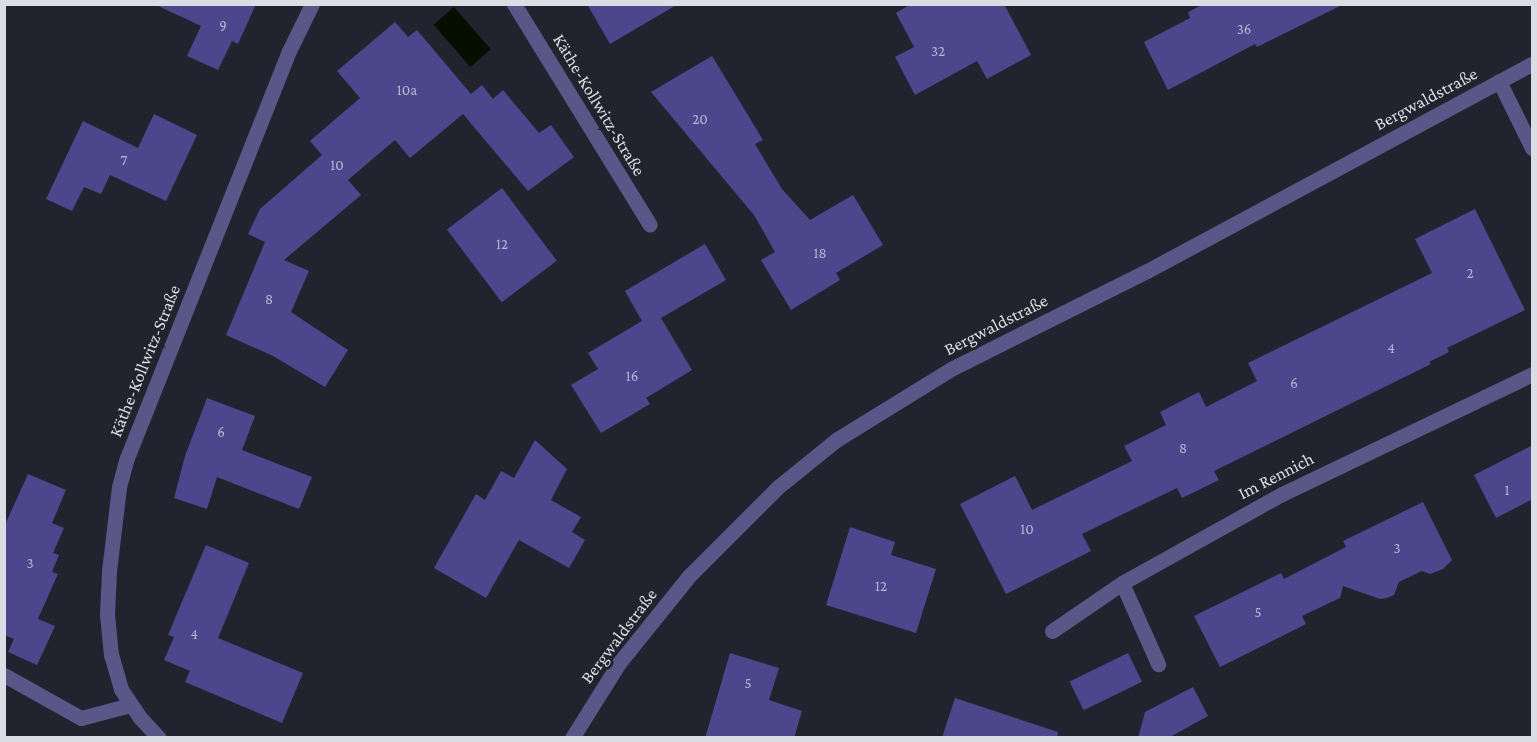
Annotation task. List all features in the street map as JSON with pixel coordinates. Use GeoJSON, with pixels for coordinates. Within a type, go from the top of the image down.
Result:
{"type":"FeatureCollection","features":[{"type":"Feature","properties":{"kind":"street","name":"Käthe-Kollwitz-Straße"},"geometry":{"type":"LineString","coordinates":[[159,738],[130,705],[115,677],[107,614],[113,524],[119,487],[127,458],[272,95],[312,4]]}},
{"type":"Feature","properties":{"kind":"street","name":"Käthe-Kollwitz-Straße"},"geometry":{"type":"LineString","coordinates":[[514,4],[650,225]]}},
{"type":"Feature","properties":{"kind":"street","name":"Bergwaldstraße"},"geometry":{"type":"LineString","coordinates":[[572,738],[620,663],[689,576],[777,487],[836,440],[951,369],[1147,271],[1533,64]]}},
{"type":"Feature","properties":{"kind":"street"},"geometry":{"type":"LineString","coordinates":[[1499,81],[1533,148]]}},
{"type":"Feature","properties":{"kind":"street","name":"Im Rennich"},"geometry":{"type":"LineString","coordinates":[[1052,631],[1122,583],[1281,494],[1533,374]]}},
{"type":"Feature","properties":{"kind":"street"},"geometry":{"type":"LineString","coordinates":[[1122,583],[1158,664]]}},
{"type":"Feature","properties":{"kind":"street"},"geometry":{"type":"LineString","coordinates":[[4,675],[81,718],[130,705]]}},
{"type":"Feature","properties":{"kind":"shaded area"},"geometry":{"type":"Polygon","coordinates":[[[454,7],[491,49],[470,67],[434,25],[454,7]]]}},
{"type":"Feature","properties":{"kind":"building"},"geometry":{"type":"Polygon","coordinates":[[[154,4],[256,4],[238,44],[232,41],[218,70],[187,56],[201,26],[154,4]]]}},
{"type":"Feature","properties":{"kind":"building"},"geometry":{"type":"Polygon","coordinates":[[[587,4],[678,4],[610,44],[587,4]]]}},
{"type":"Feature","properties":{"kind":"building"},"geometry":{"type":"Polygon","coordinates":[[[911,4],[1004,4],[1031,55],[987,79],[977,61],[915,95],[895,57],[914,47],[896,13],[911,4]]]}},
{"type":"Feature","properties":{"kind":"building"},"geometry":{"type":"Polygon","coordinates":[[[1204,4],[1344,4],[1257,47],[1255,44],[1168,90],[1144,42],[1190,18],[1188,12],[1204,4]]]}},
{"type":"Feature","properties":{"kind":"building"},"geometry":{"type":"Polygon","coordinates":[[[395,22],[408,37],[417,30],[471,94],[482,85],[493,99],[503,90],[539,133],[551,125],[574,157],[528,191],[463,114],[410,158],[395,140],[348,180],[361,195],[284,260],[309,271],[291,312],[348,350],[325,387],[273,356],[226,335],[265,242],[248,234],[260,209],[322,155],[310,141],[360,98],[337,71],[395,22]]]}},
{"type":"Feature","properties":{"kind":"building"},"geometry":{"type":"Polygon","coordinates":[[[712,56],[763,140],[755,144],[782,189],[810,220],[853,195],[883,245],[836,273],[840,280],[791,310],[761,260],[775,252],[754,215],[651,92],[712,56]]]}},
{"type":"Feature","properties":{"kind":"building"},"geometry":{"type":"Polygon","coordinates":[[[154,114],[197,135],[166,201],[110,175],[101,194],[84,187],[72,211],[46,199],[83,121],[138,148],[154,114]]]}},
{"type":"Feature","properties":{"kind":"building"},"geometry":{"type":"Polygon","coordinates":[[[502,188],[557,261],[502,302],[447,230],[502,188]]]}},
{"type":"Feature","properties":{"kind":"building"},"geometry":{"type":"Polygon","coordinates":[[[1475,209],[1525,310],[1447,348],[1449,352],[1429,362],[1431,364],[1214,471],[1219,480],[1182,498],[1177,488],[1082,534],[1091,551],[1006,594],[960,504],[1015,476],[1032,510],[1132,461],[1124,446],[1166,425],[1160,412],[1199,392],[1206,407],[1257,381],[1248,363],[1432,273],[1415,239],[1475,209]]]}},
{"type":"Feature","properties":{"kind":"building"},"geometry":{"type":"Polygon","coordinates":[[[705,244],[726,280],[661,318],[692,370],[646,398],[650,404],[601,433],[571,385],[598,369],[588,353],[642,321],[625,291],[705,244]]]}},
{"type":"Feature","properties":{"kind":"building"},"geometry":{"type":"Polygon","coordinates":[[[207,398],[255,416],[242,450],[312,477],[299,509],[217,477],[207,509],[174,498],[185,456],[207,398]]]}},
{"type":"Feature","properties":{"kind":"building"},"geometry":{"type":"Polygon","coordinates":[[[535,440],[567,469],[551,500],[581,517],[572,532],[585,540],[569,568],[519,540],[486,598],[434,568],[476,494],[485,500],[501,471],[514,478],[535,440]]]}},
{"type":"Feature","properties":{"kind":"building"},"geometry":{"type":"Polygon","coordinates":[[[1533,445],[1533,499],[1496,518],[1474,475],[1533,445]]]}},
{"type":"Feature","properties":{"kind":"building"},"geometry":{"type":"Polygon","coordinates":[[[28,474],[66,490],[52,523],[64,528],[53,553],[59,555],[52,572],[58,574],[38,619],[55,626],[37,665],[8,652],[14,639],[4,635],[4,527],[28,474]]]}},
{"type":"Feature","properties":{"kind":"building"},"geometry":{"type":"Polygon","coordinates":[[[1423,502],[1452,560],[1443,569],[1430,574],[1422,571],[1399,582],[1394,595],[1387,598],[1380,599],[1343,586],[1340,598],[1302,616],[1306,624],[1220,667],[1194,616],[1281,573],[1284,579],[1346,547],[1343,541],[1423,502]]]}},
{"type":"Feature","properties":{"kind":"building"},"geometry":{"type":"Polygon","coordinates":[[[850,527],[895,542],[891,555],[936,569],[916,633],[826,605],[850,527]]]}},
{"type":"Feature","properties":{"kind":"building"},"geometry":{"type":"Polygon","coordinates":[[[206,545],[249,563],[218,638],[303,673],[282,723],[185,682],[190,671],[164,660],[174,637],[168,635],[206,545]]]}},
{"type":"Feature","properties":{"kind":"building"},"geometry":{"type":"Polygon","coordinates":[[[730,653],[779,668],[769,700],[802,711],[794,738],[705,738],[730,653]]]}},
{"type":"Feature","properties":{"kind":"building"},"geometry":{"type":"Polygon","coordinates":[[[1128,653],[1142,682],[1084,710],[1070,681],[1128,653]]]}},
{"type":"Feature","properties":{"kind":"building"},"geometry":{"type":"Polygon","coordinates":[[[1193,687],[1208,716],[1168,738],[1138,738],[1145,712],[1193,687]]]}},
{"type":"Feature","properties":{"kind":"building"},"geometry":{"type":"Polygon","coordinates":[[[955,698],[1058,732],[1057,738],[942,738],[955,698]]]}}]}
